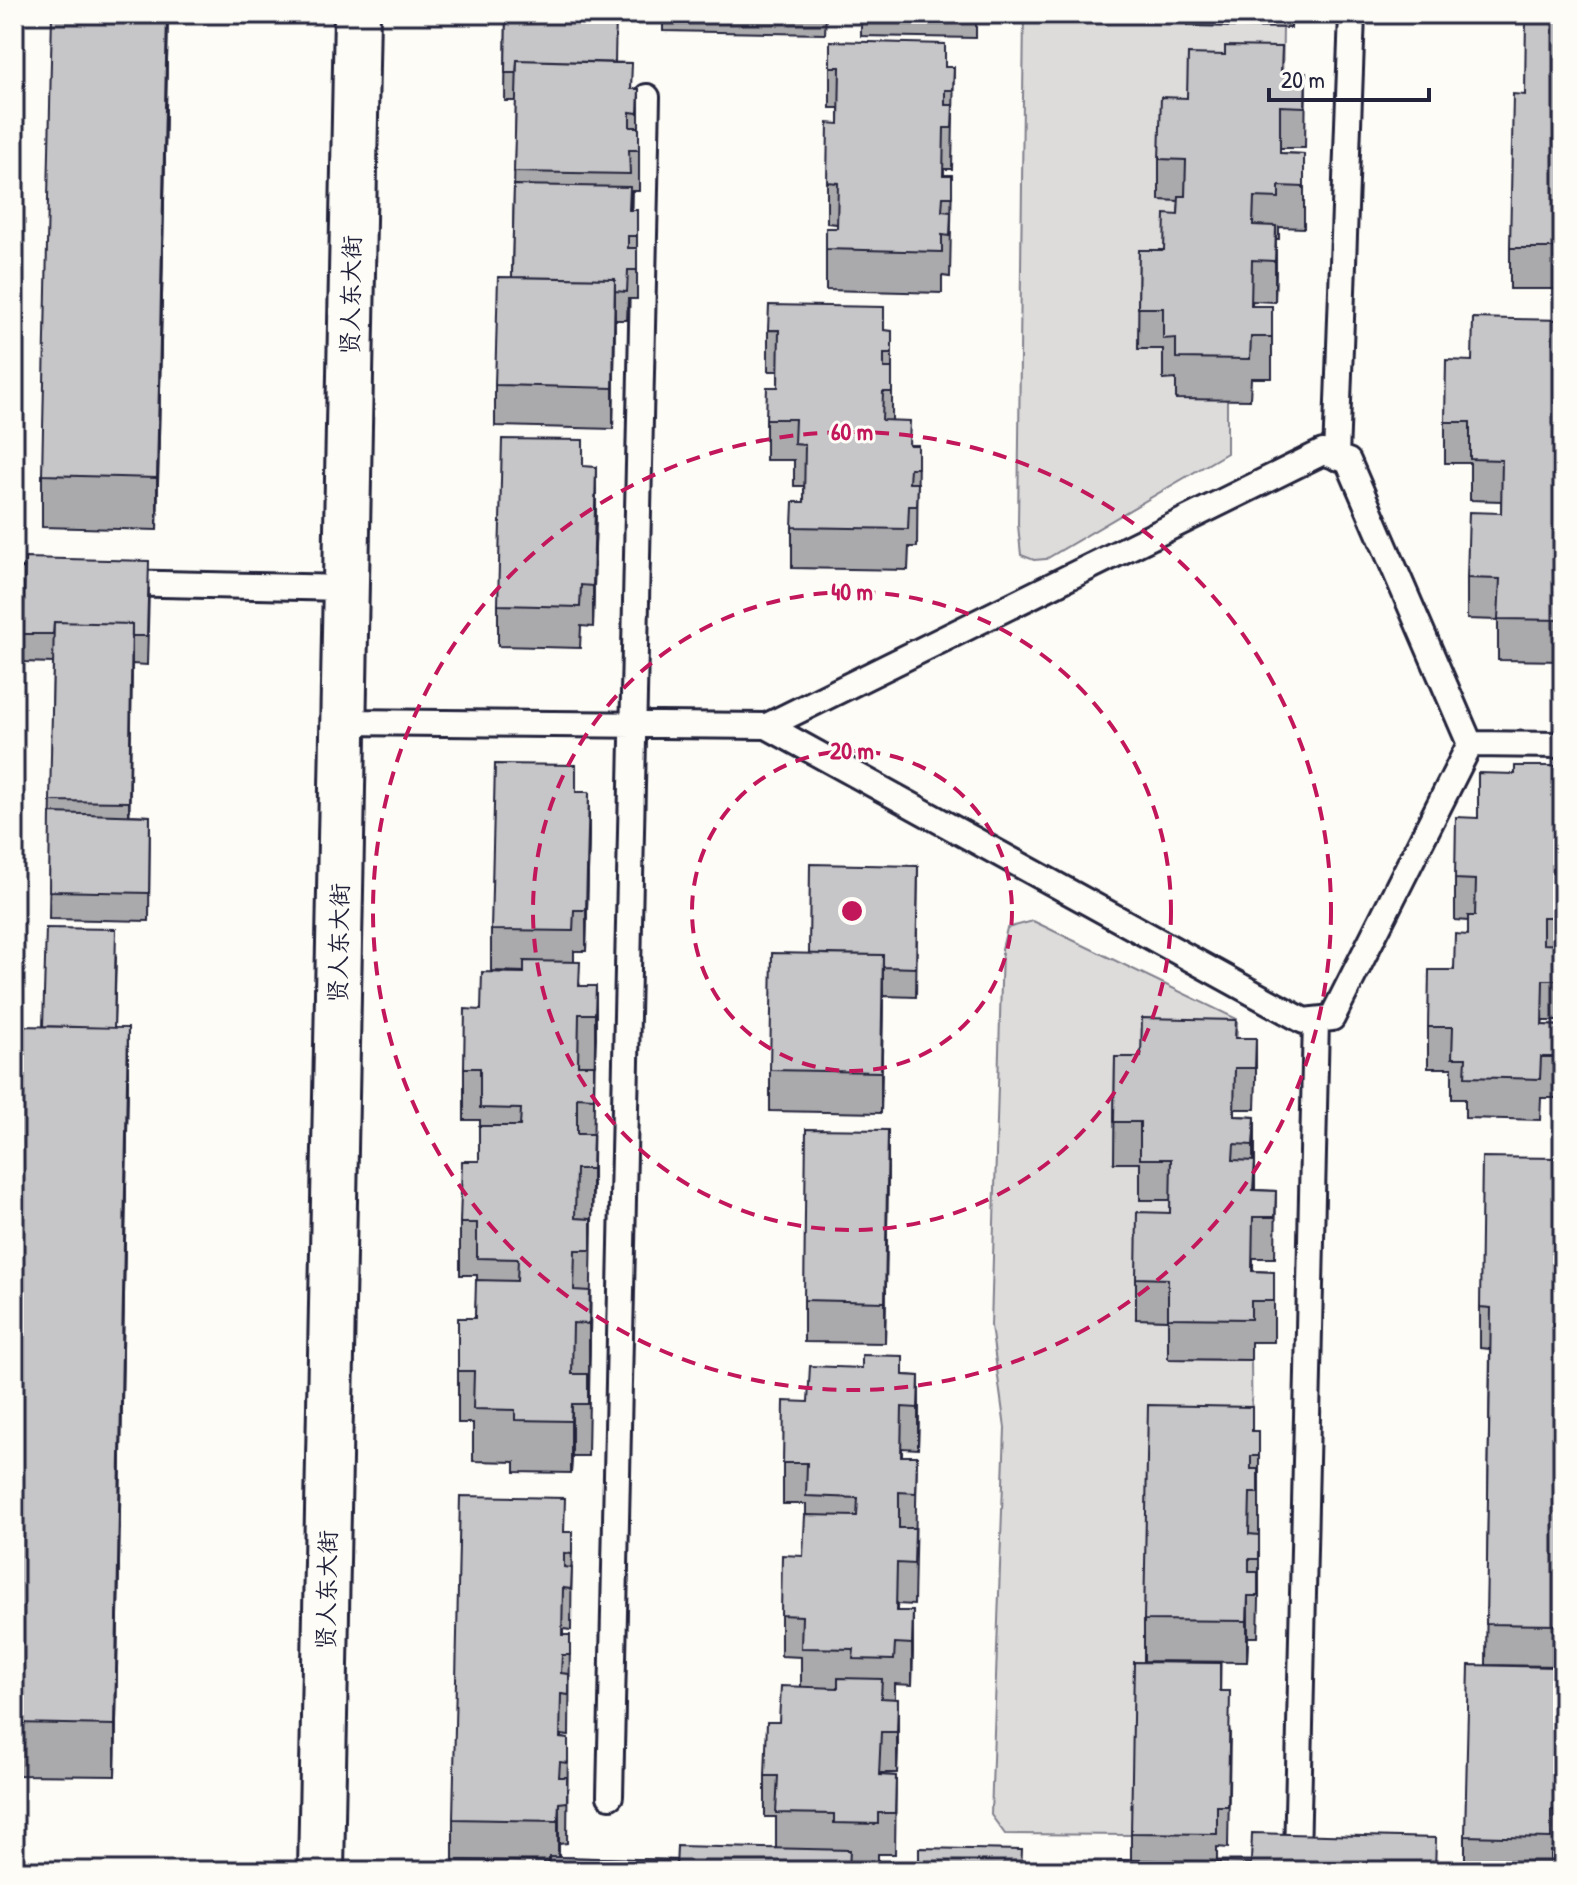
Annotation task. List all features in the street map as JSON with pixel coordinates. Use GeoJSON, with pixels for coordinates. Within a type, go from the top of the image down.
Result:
{"type":"FeatureCollection","features":[{"type":"Feature","properties":{"kind":"street","name":"贤人东大街"},"geometry":{"type":"LineString","coordinates":[[321,1871],[357,14]]}},
{"type":"Feature","properties":{"kind":"lane"},"geometry":{"type":"LineString","coordinates":[[1336,457],[1352,14]]}},
{"type":"Feature","properties":{"kind":"lane"},"geometry":{"type":"LineString","coordinates":[[610,1796],[647,97]]}},
{"type":"Feature","properties":{"kind":"lane"},"geometry":{"type":"LineString","coordinates":[[344,722],[767,726],[1323,452],[1348,461],[1470,744]]}},
{"type":"Feature","properties":{"kind":"lane"},"geometry":{"type":"LineString","coordinates":[[14,581],[345,588]]}},
{"type":"Feature","properties":{"kind":"lane"},"geometry":{"type":"LineString","coordinates":[[767,726],[1304,1021],[1332,1018],[1470,744]]}},
{"type":"Feature","properties":{"kind":"lane"},"geometry":{"type":"LineString","coordinates":[[1470,744],[1563,745]]}},
{"type":"Feature","properties":{"kind":"lane"},"geometry":{"type":"LineString","coordinates":[[1297,1858],[1316,1020]]}},
{"type":"Feature","properties":{"kind":"shaded area"},"geometry":{"type":"Polygon","coordinates":[[[1024,14],[1187,14],[1283,27],[1282,88],[1186,201],[1163,349],[1163,379],[1176,379],[1227,400],[1227,453],[1046,559],[1034,560],[1021,555],[1018,525],[1024,14]]]}},
{"type":"Feature","properties":{"kind":"shaded area"},"geometry":{"type":"Polygon","coordinates":[[[1033,921],[1237,1019],[1236,1061],[1114,1162],[1140,1163],[1140,1200],[1171,1200],[1170,1254],[1136,1318],[1168,1320],[1169,1359],[1251,1360],[1252,1448],[1144,1661],[1221,1662],[1220,1704],[1132,1835],[1005,1834],[991,1815],[1005,1428],[991,1326],[1002,949],[1007,928],[1033,921]]]}},
{"type":"Feature","properties":{"kind":"building"},"geometry":{"type":"Polygon","coordinates":[[[52,14],[167,14],[157,478],[42,475],[52,14]]]}},
{"type":"Feature","properties":{"kind":"building"},"geometry":{"type":"Polygon","coordinates":[[[506,14],[616,14],[615,63],[517,60],[516,73],[505,73],[506,14]]]}},
{"type":"Feature","properties":{"kind":"building"},"geometry":{"type":"Polygon","coordinates":[[[1526,14],[1563,14],[1563,248],[1510,248],[1513,94],[1525,95],[1526,14]]]}},
{"type":"Feature","properties":{"kind":"building"},"geometry":{"type":"Polygon","coordinates":[[[830,41],[945,44],[945,67],[954,67],[953,90],[945,90],[945,105],[953,105],[952,128],[944,128],[943,175],[952,175],[952,197],[943,197],[942,211],[951,212],[950,236],[942,235],[942,252],[826,249],[826,228],[837,228],[838,183],[827,182],[828,123],[839,124],[840,67],[830,67],[830,41]]]}},
{"type":"Feature","properties":{"kind":"building"},"geometry":{"type":"Polygon","coordinates":[[[1225,46],[1282,47],[1281,72],[1306,73],[1305,107],[1280,106],[1280,153],[1304,154],[1304,187],[1279,186],[1279,198],[1254,197],[1253,225],[1276,226],[1275,261],[1252,260],[1251,306],[1272,306],[1272,337],[1251,337],[1250,359],[1176,358],[1176,338],[1163,339],[1163,308],[1138,308],[1139,250],[1164,250],[1165,214],[1178,215],[1179,196],[1185,196],[1186,160],[1159,159],[1161,97],[1187,98],[1188,54],[1225,55],[1225,46]]]}},
{"type":"Feature","properties":{"kind":"building"},"geometry":{"type":"Polygon","coordinates":[[[517,60],[632,63],[631,89],[639,89],[638,113],[630,112],[630,127],[639,127],[639,150],[629,150],[630,174],[514,172],[517,60]]]}},
{"type":"Feature","properties":{"kind":"building"},"geometry":{"type":"Polygon","coordinates":[[[514,185],[630,187],[629,210],[637,210],[637,236],[628,236],[628,248],[637,248],[637,270],[628,270],[627,292],[615,291],[615,279],[512,277],[514,185]]]}},
{"type":"Feature","properties":{"kind":"building"},"geometry":{"type":"Polygon","coordinates":[[[498,277],[615,279],[613,388],[495,385],[498,277]]]}},
{"type":"Feature","properties":{"kind":"building"},"geometry":{"type":"Polygon","coordinates":[[[769,305],[884,307],[884,330],[892,331],[892,354],[884,354],[884,368],[892,368],[892,392],[883,392],[882,420],[910,421],[909,445],[918,445],[918,468],[910,468],[909,483],[918,483],[917,506],[909,506],[908,529],[792,527],[793,502],[804,502],[805,445],[794,444],[795,419],[766,419],[767,387],[778,387],[779,330],[768,330],[769,305]]]}},
{"type":"Feature","properties":{"kind":"building"},"geometry":{"type":"Polygon","coordinates":[[[1473,318],[1563,320],[1563,620],[1498,619],[1500,579],[1467,578],[1469,512],[1501,513],[1502,460],[1470,459],[1470,422],[1445,422],[1446,360],[1472,361],[1473,318]]]}},
{"type":"Feature","properties":{"kind":"building"},"geometry":{"type":"Polygon","coordinates":[[[502,439],[583,440],[583,466],[596,467],[593,586],[581,585],[580,607],[498,605],[502,439]]]}},
{"type":"Feature","properties":{"kind":"building"},"geometry":{"type":"Polygon","coordinates":[[[25,558],[149,561],[147,636],[132,636],[132,624],[54,622],[53,634],[23,634],[25,558]]]}},
{"type":"Feature","properties":{"kind":"building"},"geometry":{"type":"Polygon","coordinates":[[[54,622],[132,624],[129,802],[50,801],[54,622]]]}},
{"type":"Feature","properties":{"kind":"building"},"geometry":{"type":"Polygon","coordinates":[[[495,764],[576,765],[576,792],[589,792],[586,910],[574,910],[573,931],[491,930],[495,764]]]}},
{"type":"Feature","properties":{"kind":"building"},"geometry":{"type":"Polygon","coordinates":[[[1515,766],[1563,766],[1563,917],[1543,917],[1543,944],[1563,945],[1563,980],[1543,980],[1542,1025],[1562,1026],[1561,1057],[1541,1057],[1540,1079],[1465,1077],[1466,1058],[1452,1058],[1453,1027],[1428,1027],[1429,970],[1454,970],[1455,934],[1468,935],[1468,916],[1475,916],[1476,880],[1455,879],[1456,817],[1478,818],[1478,773],[1515,774],[1515,766]]]}},
{"type":"Feature","properties":{"kind":"building"},"geometry":{"type":"Polygon","coordinates":[[[50,813],[150,816],[149,893],[49,891],[50,813]]]}},
{"type":"Feature","properties":{"kind":"building"},"geometry":{"type":"Polygon","coordinates":[[[810,864],[918,866],[916,968],[883,967],[883,955],[809,954],[810,864]]]}},
{"type":"Feature","properties":{"kind":"building"},"geometry":{"type":"Polygon","coordinates":[[[46,928],[116,929],[114,1028],[43,1026],[46,928]]]}},
{"type":"Feature","properties":{"kind":"building"},"geometry":{"type":"Polygon","coordinates":[[[772,953],[883,955],[881,1072],[770,1070],[772,953]]]}},
{"type":"Feature","properties":{"kind":"building"},"geometry":{"type":"Polygon","coordinates":[[[524,961],[580,962],[579,986],[596,986],[595,1014],[579,1014],[578,1065],[594,1065],[594,1098],[577,1097],[577,1134],[593,1134],[592,1169],[576,1169],[575,1218],[591,1219],[591,1250],[575,1250],[574,1290],[590,1291],[589,1324],[573,1323],[572,1374],[588,1374],[588,1404],[572,1404],[571,1421],[515,1420],[515,1410],[473,1409],[474,1371],[458,1371],[458,1318],[475,1318],[476,1280],[517,1281],[518,1259],[477,1258],[477,1223],[460,1223],[462,1161],[479,1161],[479,1126],[520,1126],[521,1109],[480,1108],[480,1068],[464,1068],[465,1009],[481,1010],[482,972],[524,973],[524,961]]]}},
{"type":"Feature","properties":{"kind":"building"},"geometry":{"type":"Polygon","coordinates":[[[1142,1018],[1236,1020],[1235,1038],[1256,1038],[1255,1068],[1235,1068],[1234,1116],[1255,1117],[1253,1145],[1234,1144],[1233,1160],[1255,1161],[1253,1190],[1276,1191],[1275,1217],[1253,1217],[1252,1271],[1274,1272],[1274,1301],[1251,1301],[1251,1319],[1168,1318],[1168,1279],[1136,1278],[1137,1212],[1170,1213],[1171,1159],[1140,1159],[1140,1122],[1114,1122],[1115,1057],[1141,1057],[1142,1018]]]}},
{"type":"Feature","properties":{"kind":"building"},"geometry":{"type":"Polygon","coordinates":[[[19,1026],[128,1028],[115,1725],[14,1723],[14,1260],[19,1026]]]}},
{"type":"Feature","properties":{"kind":"building"},"geometry":{"type":"Polygon","coordinates":[[[806,1129],[888,1130],[885,1302],[804,1300],[806,1129]]]}},
{"type":"Feature","properties":{"kind":"building"},"geometry":{"type":"Polygon","coordinates":[[[1482,1157],[1563,1158],[1563,1625],[1486,1624],[1491,1308],[1480,1307],[1482,1157]]]}},
{"type":"Feature","properties":{"kind":"building"},"geometry":{"type":"Polygon","coordinates":[[[862,1355],[903,1356],[903,1375],[919,1376],[918,1408],[902,1407],[901,1456],[917,1456],[916,1493],[899,1492],[899,1528],[915,1528],[914,1564],[897,1563],[896,1611],[913,1611],[912,1644],[895,1643],[894,1660],[853,1659],[854,1649],[801,1648],[802,1616],[781,1615],[782,1555],[803,1556],[805,1515],[857,1516],[858,1498],[806,1496],[807,1463],[783,1463],[784,1401],[808,1402],[810,1366],[862,1368],[862,1355]]]}},
{"type":"Feature","properties":{"kind":"building"},"geometry":{"type":"Polygon","coordinates":[[[1148,1405],[1252,1407],[1252,1431],[1259,1431],[1259,1456],[1251,1456],[1251,1469],[1258,1469],[1258,1493],[1250,1493],[1249,1534],[1259,1535],[1259,1559],[1249,1559],[1249,1572],[1258,1572],[1258,1596],[1248,1596],[1247,1621],[1144,1620],[1148,1405]]]}},
{"type":"Feature","properties":{"kind":"building"},"geometry":{"type":"Polygon","coordinates":[[[460,1496],[565,1498],[564,1532],[572,1532],[572,1554],[564,1553],[564,1567],[572,1568],[571,1589],[563,1588],[562,1635],[570,1635],[570,1655],[562,1655],[561,1673],[569,1674],[569,1695],[561,1694],[560,1738],[568,1739],[568,1763],[560,1762],[559,1777],[567,1777],[567,1802],[559,1803],[558,1821],[453,1819],[460,1496]]]}},
{"type":"Feature","properties":{"kind":"building"},"geometry":{"type":"Polygon","coordinates":[[[1134,1662],[1220,1663],[1220,1691],[1230,1691],[1228,1806],[1217,1806],[1217,1834],[1131,1833],[1134,1662]]]}},
{"type":"Feature","properties":{"kind":"building"},"geometry":{"type":"Polygon","coordinates":[[[1469,1665],[1554,1667],[1554,1695],[1563,1695],[1563,1810],[1551,1810],[1551,1838],[1465,1836],[1469,1665]]]}},
{"type":"Feature","properties":{"kind":"building"},"geometry":{"type":"Polygon","coordinates":[[[838,1678],[882,1679],[881,1698],[898,1699],[897,1732],[881,1732],[879,1775],[896,1776],[895,1813],[878,1813],[878,1824],[834,1823],[834,1814],[776,1813],[778,1776],[765,1776],[767,1722],[779,1722],[781,1686],[838,1688],[838,1678]]]}},
{"type":"Feature","properties":{"kind":"building"},"geometry":{"type":"Polygon","coordinates":[[[1252,1833],[1436,1838],[1435,1871],[1119,1871],[1119,1860],[1251,1863],[1252,1833]]]}},
{"type":"Feature","properties":{"kind":"building"},"geometry":{"type":"Polygon","coordinates":[[[677,1846],[850,1850],[849,1871],[676,1871],[677,1846]]]}},
{"type":"Feature","properties":{"kind":"building"},"geometry":{"type":"Polygon","coordinates":[[[919,1848],[1022,1850],[1021,1871],[919,1871],[919,1848]]]}},
{"type":"Feature","properties":{"kind":"building"},"geometry":{"type":"Polygon","coordinates":[[[1556,1855],[1563,1856],[1563,1871],[1555,1871],[1556,1855]]]}},
{"type":"Feature","properties":{"kind":"building"},"geometry":{"type":"Polygon","coordinates":[[[549,1857],[676,1860],[676,1871],[549,1871],[549,1857]]]}},
{"type":"Feature","properties":{"kind":"building"},"geometry":{"type":"Polygon","coordinates":[[[850,1864],[919,1865],[919,1871],[850,1871],[850,1864]]]}}]}
